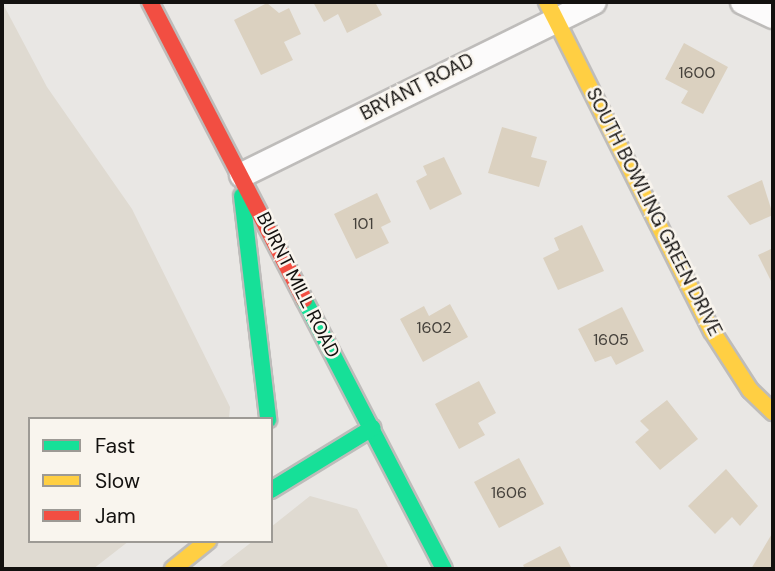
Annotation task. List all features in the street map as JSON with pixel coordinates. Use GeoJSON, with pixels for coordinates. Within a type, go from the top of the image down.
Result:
{"type":"FeatureCollection","features":[{"type":"Feature","properties":{"kind":"main road","name":"BURNT MILL ROAD"},"geometry":{"type":"LineString","coordinates":[[150,2],[444,569]]}},
{"type":"Feature","properties":{"kind":"main road","name":"SOUTH BOWLING GREEN DRIVE"},"geometry":{"type":"LineString","coordinates":[[551,9],[712,331],[750,390],[773,412]]}},
{"type":"Feature","properties":{"kind":"main road"},"geometry":{"type":"LineString","coordinates":[[242,176],[268,417]]}},
{"type":"Feature","properties":{"kind":"main road"},"geometry":{"type":"LineString","coordinates":[[273,489],[372,428]]}},
{"type":"Feature","properties":{"kind":"main road"},"geometry":{"type":"LineString","coordinates":[[173,569],[205,543]]}},
{"type":"Feature","properties":{"kind":"street","name":"BRYANT ROAD"},"geometry":{"type":"LineString","coordinates":[[242,176],[551,9],[594,2]]}},
{"type":"Feature","properties":{"kind":"street"},"geometry":{"type":"LineString","coordinates":[[743,2],[773,16]]}},
{"type":"Feature","properties":{"kind":"shaded area"},"geometry":{"type":"Polygon","coordinates":[[[2,2],[47,87],[132,209],[230,407],[229,417],[28,417],[28,543],[126,543],[93,569],[2,569],[2,2]]]}},
{"type":"Feature","properties":{"kind":"shaded area"},"geometry":{"type":"Polygon","coordinates":[[[310,496],[357,509],[389,569],[217,569],[250,543],[273,543],[273,525],[310,496]]]}},
{"type":"Feature","properties":{"kind":"building"},"geometry":{"type":"Polygon","coordinates":[[[313,2],[375,2],[382,15],[347,33],[338,14],[324,22],[313,2]]]}},
{"type":"Feature","properties":{"kind":"building"},"geometry":{"type":"Polygon","coordinates":[[[267,3],[279,13],[289,8],[301,34],[284,42],[293,60],[261,75],[234,20],[267,3]]]}},
{"type":"Feature","properties":{"kind":"building"},"geometry":{"type":"Polygon","coordinates":[[[684,43],[728,67],[703,114],[681,103],[688,91],[665,79],[684,43]]]}},
{"type":"Feature","properties":{"kind":"building"},"geometry":{"type":"Polygon","coordinates":[[[502,127],[537,137],[531,157],[547,161],[539,187],[488,173],[502,127]]]}},
{"type":"Feature","properties":{"kind":"building"},"geometry":{"type":"Polygon","coordinates":[[[444,157],[462,194],[430,210],[416,181],[427,175],[423,166],[444,157]]]}},
{"type":"Feature","properties":{"kind":"building"},"geometry":{"type":"Polygon","coordinates":[[[762,180],[773,215],[750,225],[727,196],[762,180]]]}},
{"type":"Feature","properties":{"kind":"building"},"geometry":{"type":"Polygon","coordinates":[[[377,193],[391,222],[381,227],[389,243],[356,259],[334,214],[377,193]]]}},
{"type":"Feature","properties":{"kind":"building"},"geometry":{"type":"Polygon","coordinates":[[[582,225],[604,271],[558,290],[543,258],[559,250],[554,238],[582,225]]]}},
{"type":"Feature","properties":{"kind":"building"},"geometry":{"type":"Polygon","coordinates":[[[773,248],[773,285],[758,255],[773,248]]]}},
{"type":"Feature","properties":{"kind":"building"},"geometry":{"type":"Polygon","coordinates":[[[450,304],[468,337],[423,362],[400,319],[424,306],[429,316],[450,304]]]}},
{"type":"Feature","properties":{"kind":"building"},"geometry":{"type":"Polygon","coordinates":[[[622,307],[644,351],[616,365],[611,356],[595,362],[578,329],[622,307]]]}},
{"type":"Feature","properties":{"kind":"building"},"geometry":{"type":"Polygon","coordinates":[[[479,381],[496,413],[478,423],[485,435],[459,449],[435,404],[479,381]]]}},
{"type":"Feature","properties":{"kind":"building"},"geometry":{"type":"Polygon","coordinates":[[[667,400],[698,439],[660,470],[635,442],[649,430],[640,421],[667,400]]]}},
{"type":"Feature","properties":{"kind":"building"},"geometry":{"type":"Polygon","coordinates":[[[519,458],[544,504],[499,528],[474,482],[519,458]]]}},
{"type":"Feature","properties":{"kind":"building"},"geometry":{"type":"Polygon","coordinates":[[[726,469],[758,506],[740,526],[732,517],[715,534],[688,506],[726,469]]]}},
{"type":"Feature","properties":{"kind":"building"},"geometry":{"type":"Polygon","coordinates":[[[773,532],[773,569],[751,569],[773,532]]]}},
{"type":"Feature","properties":{"kind":"building"},"geometry":{"type":"Polygon","coordinates":[[[560,546],[572,569],[525,569],[523,565],[560,546]]]}},
{"type":"Feature","properties":{"kind":"traffic: fast"},"geometry":{"type":"LineString","coordinates":[[242,196],[268,417]]}},
{"type":"Feature","properties":{"kind":"traffic: fast"},"geometry":{"type":"LineString","coordinates":[[304,299],[444,569]]}},
{"type":"Feature","properties":{"kind":"traffic: fast"},"geometry":{"type":"LineString","coordinates":[[273,489],[372,428]]}},
{"type":"Feature","properties":{"kind":"traffic: slow"},"geometry":{"type":"LineString","coordinates":[[547,2],[712,331],[750,390],[773,412]]}},
{"type":"Feature","properties":{"kind":"traffic: slow"},"geometry":{"type":"LineString","coordinates":[[173,569],[206,543]]}},
{"type":"Feature","properties":{"kind":"traffic: jam"},"geometry":{"type":"LineString","coordinates":[[150,2],[304,299]]}}]}
